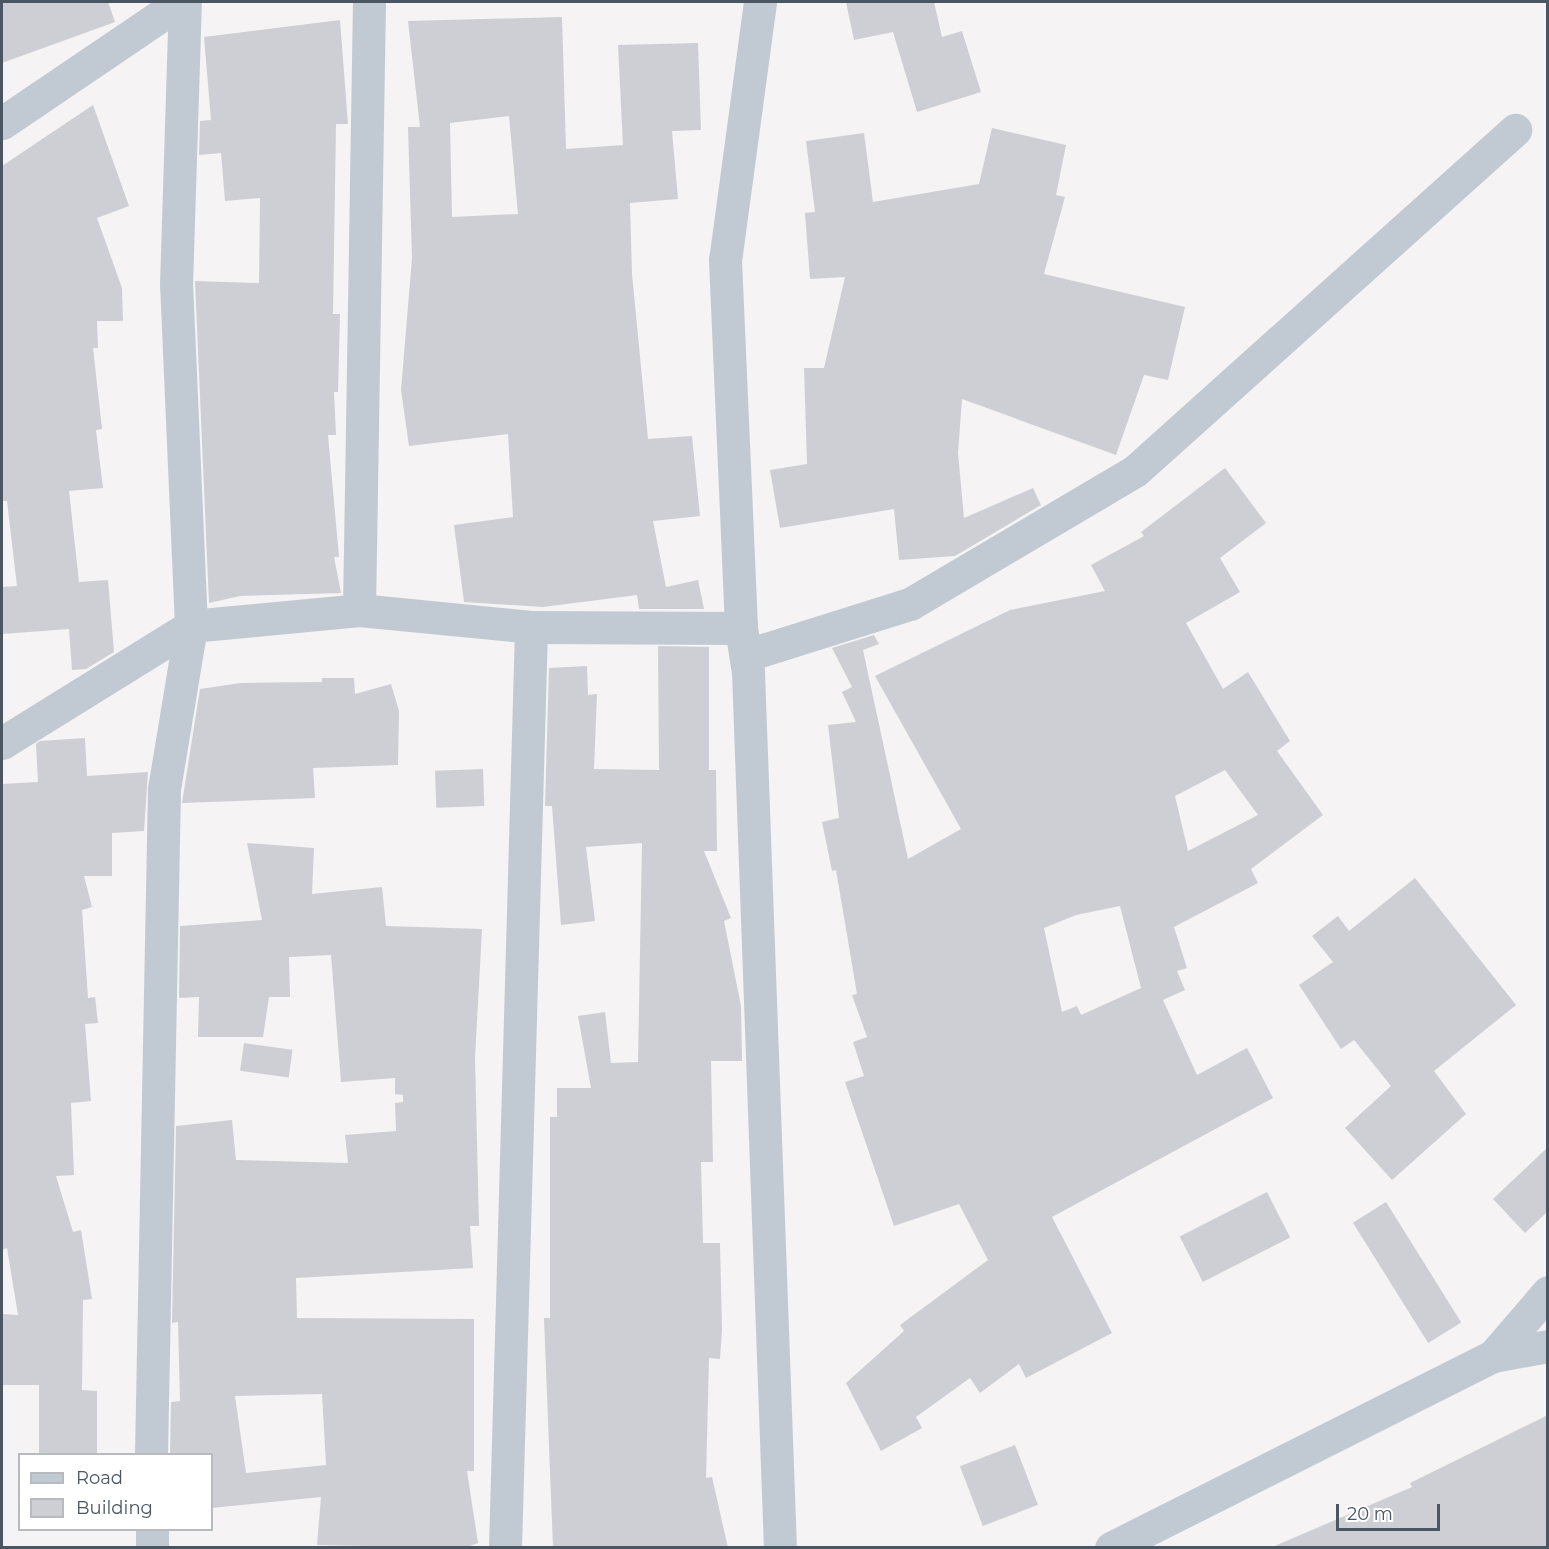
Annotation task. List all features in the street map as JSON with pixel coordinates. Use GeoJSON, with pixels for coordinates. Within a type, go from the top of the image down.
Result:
{"type":"FeatureCollection","features":[{"type":"Feature","properties":{"kind":"street"},"geometry":{"type":"LineString","coordinates":[[2,123],[183,2]]}},
{"type":"Feature","properties":{"kind":"street"},"geometry":{"type":"LineString","coordinates":[[151,1453],[164,789],[191,626],[176,285],[183,2]]}},
{"type":"Feature","properties":{"kind":"street"},"geometry":{"type":"LineString","coordinates":[[359,610],[369,2]]}},
{"type":"Feature","properties":{"kind":"street"},"geometry":{"type":"LineString","coordinates":[[760,2],[725,260],[744,641],[780,1548]]}},
{"type":"Feature","properties":{"kind":"street"},"geometry":{"type":"LineString","coordinates":[[2,743],[191,626],[359,610],[531,627],[744,641],[910,604],[1136,471],[1515,130]]}},
{"type":"Feature","properties":{"kind":"street"},"geometry":{"type":"LineString","coordinates":[[505,1548],[531,627]]}},
{"type":"Feature","properties":{"kind":"street"},"geometry":{"type":"LineString","coordinates":[[1493,1356],[1548,1292]]}},
{"type":"Feature","properties":{"kind":"street"},"geometry":{"type":"LineString","coordinates":[[1111,1548],[1493,1356],[1548,1346]]}},
{"type":"Feature","properties":{"kind":"street"},"geometry":{"type":"LineString","coordinates":[[152,1531],[152,1548]]}},
{"type":"Feature","properties":{"kind":"building"},"geometry":{"type":"Polygon","coordinates":[[[2,2],[108,2],[115,22],[2,63],[2,2]]]}},
{"type":"Feature","properties":{"kind":"building"},"geometry":{"type":"Polygon","coordinates":[[[846,2],[934,2],[942,37],[962,31],[981,92],[917,112],[893,32],[854,40],[846,2]]]}},
{"type":"Feature","properties":{"kind":"building"},"geometry":{"type":"Polygon","coordinates":[[[562,17],[566,149],[623,145],[618,45],[698,43],[701,130],[672,131],[678,199],[630,203],[632,274],[648,439],[692,436],[700,516],[653,521],[666,587],[698,580],[704,609],[639,609],[637,595],[543,607],[464,602],[454,525],[513,517],[508,434],[409,446],[401,390],[412,258],[408,127],[420,127],[408,21],[562,17]],[[509,116],[450,123],[452,217],[518,214],[509,116]]]}},
{"type":"Feature","properties":{"kind":"building"},"geometry":{"type":"Polygon","coordinates":[[[340,20],[348,124],[336,124],[333,314],[340,314],[338,392],[334,392],[336,435],[328,435],[339,557],[334,557],[341,593],[240,596],[209,603],[195,281],[259,283],[260,198],[225,201],[221,153],[199,155],[200,121],[211,120],[204,37],[340,20]]]}},
{"type":"Feature","properties":{"kind":"building"},"geometry":{"type":"Polygon","coordinates":[[[93,105],[129,206],[97,218],[122,288],[123,321],[97,321],[98,348],[93,348],[102,429],[96,430],[103,488],[69,491],[79,582],[108,580],[114,652],[86,669],[72,670],[69,629],[2,634],[2,587],[17,586],[7,501],[2,501],[2,166],[93,105]]]}},
{"type":"Feature","properties":{"kind":"building"},"geometry":{"type":"Polygon","coordinates":[[[992,128],[1066,145],[1056,195],[1065,197],[1044,274],[1185,307],[1168,380],[1144,375],[1116,455],[962,399],[958,453],[964,518],[1033,488],[1041,505],[955,556],[899,560],[894,509],[780,528],[770,470],[807,464],[804,368],[824,368],[845,277],[810,279],[805,213],[815,212],[806,141],[864,133],[873,202],[979,184],[992,128]]]}},
{"type":"Feature","properties":{"kind":"building"},"geometry":{"type":"Polygon","coordinates":[[[1225,468],[1266,523],[1220,558],[1240,592],[1186,623],[1223,689],[1248,672],[1290,741],[1277,751],[1323,815],[1251,869],[1258,883],[1174,927],[1187,968],[1177,971],[1185,990],[1163,1000],[1197,1075],[1247,1048],[1273,1098],[1052,1217],[1112,1333],[1026,1378],[1019,1364],[980,1393],[970,1378],[916,1417],[922,1428],[881,1451],[846,1383],[904,1331],[900,1325],[988,1260],[959,1204],[894,1226],[845,1082],[864,1076],[853,1042],[867,1037],[852,995],[857,994],[836,870],[832,871],[822,822],[839,818],[828,725],[856,722],[842,692],[852,687],[832,648],[874,635],[879,644],[863,650],[908,859],[961,829],[875,676],[1010,610],[1105,591],[1091,565],[1144,536],[1141,532],[1225,468]],[[1225,770],[1175,796],[1188,851],[1258,815],[1225,770]],[[1120,906],[1076,915],[1044,928],[1062,1012],[1077,1006],[1081,1015],[1141,988],[1120,906]]]}},
{"type":"Feature","properties":{"kind":"building"},"geometry":{"type":"Polygon","coordinates":[[[658,646],[709,647],[709,770],[716,770],[717,851],[704,851],[731,918],[724,921],[741,1006],[742,1061],[711,1061],[713,1162],[701,1162],[703,1243],[720,1243],[722,1329],[720,1359],[709,1358],[706,1478],[712,1477],[728,1548],[553,1548],[544,1318],[550,1318],[550,1117],[557,1117],[557,1088],[591,1088],[578,1016],[605,1012],[611,1063],[638,1062],[642,843],[586,847],[595,921],[561,925],[552,806],[545,806],[549,668],[587,666],[588,695],[597,694],[594,769],[659,770],[658,646]]]}},
{"type":"Feature","properties":{"kind":"building"},"geometry":{"type":"Polygon","coordinates":[[[322,678],[354,678],[355,694],[391,684],[399,711],[398,765],[313,768],[315,798],[182,803],[200,689],[241,683],[322,682],[322,678]]]}},
{"type":"Feature","properties":{"kind":"building"},"geometry":{"type":"Polygon","coordinates":[[[85,738],[87,776],[148,772],[144,831],[112,833],[112,876],[84,876],[92,907],[82,910],[88,998],[95,997],[98,1023],[85,1024],[91,1101],[71,1103],[74,1175],[56,1176],[73,1232],[81,1230],[92,1299],[83,1300],[82,1390],[97,1391],[97,1453],[39,1453],[39,1385],[2,1385],[2,1314],[18,1315],[7,1248],[2,1250],[2,784],[38,782],[36,744],[40,741],[85,738]]]}},
{"type":"Feature","properties":{"kind":"building"},"geometry":{"type":"Polygon","coordinates":[[[483,769],[484,806],[436,808],[435,771],[483,769]]]}},
{"type":"Feature","properties":{"kind":"building"},"geometry":{"type":"Polygon","coordinates":[[[247,843],[314,848],[312,894],[382,887],[386,926],[482,929],[475,1058],[479,1226],[470,1226],[473,1268],[296,1278],[297,1318],[474,1319],[474,1471],[467,1471],[478,1543],[464,1548],[317,1545],[321,1497],[213,1508],[213,1453],[170,1453],[171,1402],[180,1401],[178,1322],[172,1323],[176,1126],[232,1120],[236,1160],[348,1163],[345,1135],[396,1131],[395,1103],[403,1102],[403,1095],[395,1094],[395,1078],[341,1082],[331,955],[289,957],[290,997],[269,997],[263,1037],[198,1037],[199,997],[179,998],[180,926],[262,920],[247,843]],[[322,1394],[235,1396],[246,1473],[326,1465],[322,1394]]]}},
{"type":"Feature","properties":{"kind":"building"},"geometry":{"type":"Polygon","coordinates":[[[1415,878],[1516,1005],[1434,1071],[1466,1114],[1392,1180],[1345,1128],[1391,1086],[1354,1040],[1341,1049],[1299,985],[1333,962],[1312,936],[1338,916],[1349,931],[1415,878]]]}},
{"type":"Feature","properties":{"kind":"building"},"geometry":{"type":"Polygon","coordinates":[[[244,1043],[293,1050],[289,1078],[240,1071],[244,1043]]]}},
{"type":"Feature","properties":{"kind":"building"},"geometry":{"type":"Polygon","coordinates":[[[1548,1147],[1548,1211],[1525,1233],[1493,1199],[1548,1147]]]}},
{"type":"Feature","properties":{"kind":"building"},"geometry":{"type":"Polygon","coordinates":[[[1267,1192],[1290,1237],[1203,1282],[1180,1236],[1267,1192]]]}},
{"type":"Feature","properties":{"kind":"building"},"geometry":{"type":"Polygon","coordinates":[[[1386,1202],[1461,1322],[1428,1343],[1353,1223],[1386,1202]]]}},
{"type":"Feature","properties":{"kind":"building"},"geometry":{"type":"Polygon","coordinates":[[[1548,1415],[1548,1548],[1270,1548],[1412,1487],[1410,1483],[1548,1415]]]}},
{"type":"Feature","properties":{"kind":"building"},"geometry":{"type":"Polygon","coordinates":[[[1015,1445],[1038,1505],[983,1526],[960,1466],[1015,1445]]]}}]}
